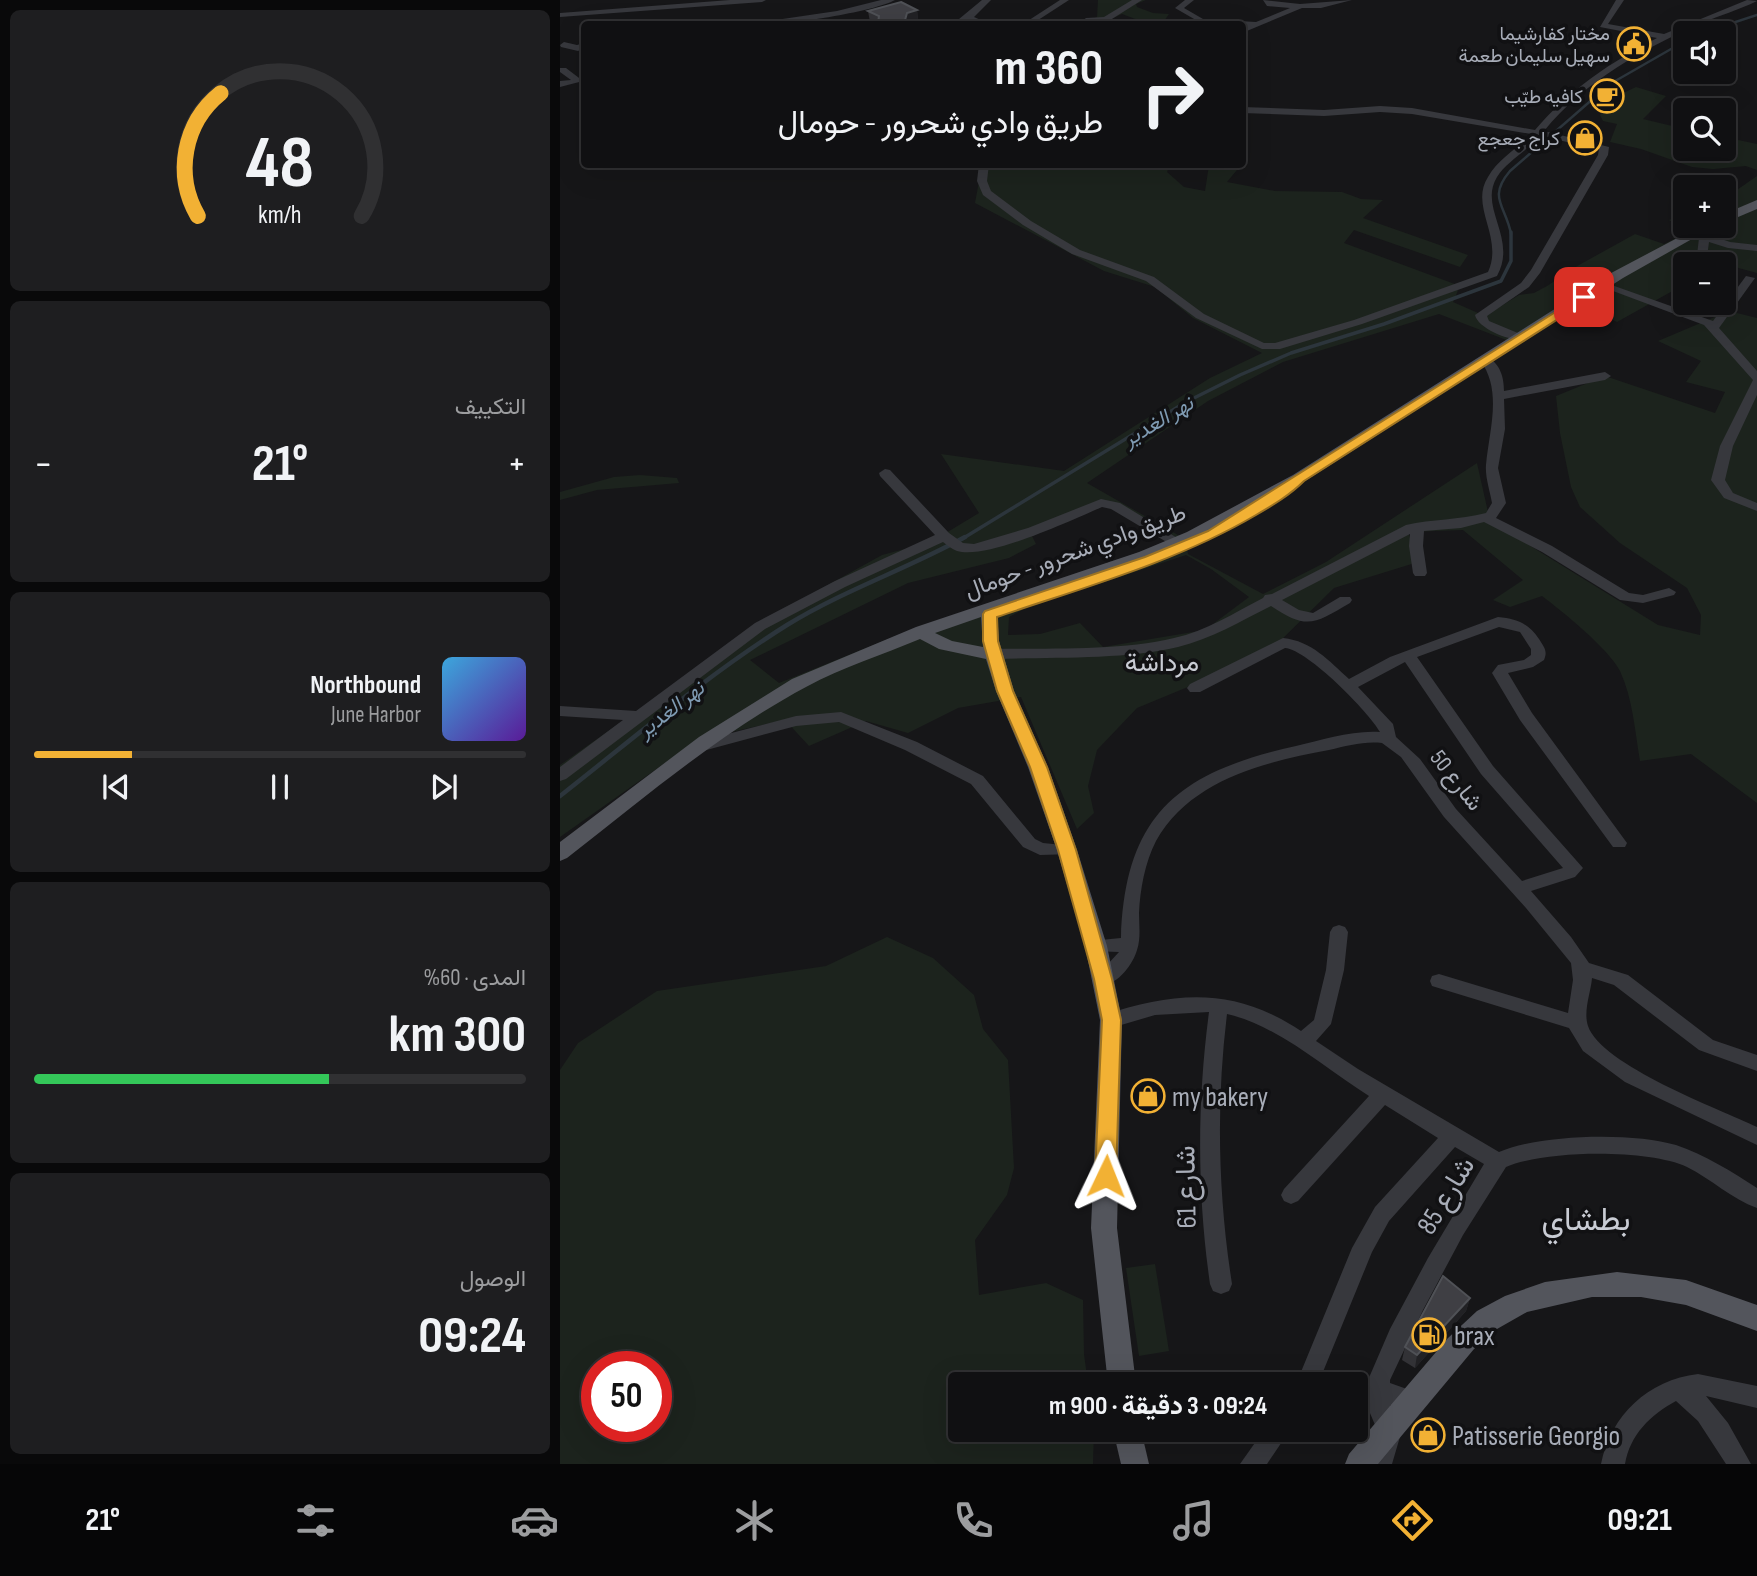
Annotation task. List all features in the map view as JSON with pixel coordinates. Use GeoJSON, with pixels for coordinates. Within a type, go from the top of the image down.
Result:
{"type":"FeatureCollection","features":[{"type":"Feature","properties":{"kind":"main road"},"geometry":{"type":"LineString","coordinates":[[1736,214],[1757,204]]}},
{"type":"Feature","properties":{"kind":"main road","name":"طريق وادي شحرور - حومال"},"geometry":{"type":"LineString","coordinates":[[560,853],[698,747],[747,714],[821,672],[1182,545],[1290,487],[1299,478],[1602,285],[1691,238]]}},
{"type":"Feature","properties":{"kind":"main road","name":"طريق وادي شحرور - حومال"},"geometry":{"type":"LineString","coordinates":[[925,634],[990,614],[1021,601]]}},
{"type":"Feature","properties":{"kind":"main road"},"geometry":{"type":"LineString","coordinates":[[990,614],[989,632],[1005,691],[1038,767],[1067,850],[1096,946],[1111,1020],[1104,1228],[1121,1372]]}},
{"type":"Feature","properties":{"kind":"main road"},"geometry":{"type":"LineString","coordinates":[[925,634],[959,647],[995,654]]}},
{"type":"Feature","properties":{"kind":"main road"},"geometry":{"type":"LineString","coordinates":[[1359,1464],[1465,1339],[1486,1320],[1508,1307],[1551,1292],[1605,1283],[1662,1286],[1706,1298],[1757,1318]]}},
{"type":"Feature","properties":{"kind":"main road"},"geometry":{"type":"LineString","coordinates":[[1128,1442],[1135,1464]]}},
{"type":"Feature","properties":{"kind":"street"},"geometry":{"type":"LineString","coordinates":[[560,15],[762,0]]}},
{"type":"Feature","properties":{"kind":"street"},"geometry":{"type":"LineString","coordinates":[[775,21],[837,13],[891,0]]}},
{"type":"Feature","properties":{"kind":"street"},"geometry":{"type":"LineString","coordinates":[[962,21],[987,0]]}},
{"type":"Feature","properties":{"kind":"street"},"geometry":{"type":"LineString","coordinates":[[1032,21],[1065,0]]}},
{"type":"Feature","properties":{"kind":"street"},"geometry":{"type":"LineString","coordinates":[[1105,21],[1138,0]]}},
{"type":"Feature","properties":{"kind":"street"},"geometry":{"type":"LineString","coordinates":[[1190,0],[1179,8],[1199,21]]}},
{"type":"Feature","properties":{"kind":"street"},"geometry":{"type":"LineString","coordinates":[[1267,0],[1270,4],[1301,6],[1321,6],[1348,0]]}},
{"type":"Feature","properties":{"kind":"street"},"geometry":{"type":"LineString","coordinates":[[1620,0],[1605,20],[1605,26],[1666,37]]}},
{"type":"Feature","properties":{"kind":"street"},"geometry":{"type":"LineString","coordinates":[[984,168],[984,189],[1027,223],[1076,252],[1150,279],[1200,316],[1271,348],[1358,322],[1493,274],[1498,261],[1499,243],[1488,204],[1487,187],[1495,174],[1542,134],[1560,107],[1592,81],[1666,37],[1754,0]]}},
{"type":"Feature","properties":{"kind":"street"},"geometry":{"type":"LineString","coordinates":[[1246,29],[1301,6]]}},
{"type":"Feature","properties":{"kind":"street"},"geometry":{"type":"LineString","coordinates":[[968,18],[977,21]]}},
{"type":"Feature","properties":{"kind":"street"},"geometry":{"type":"LineString","coordinates":[[1246,24],[1257,24]]}},
{"type":"Feature","properties":{"kind":"street"},"geometry":{"type":"LineString","coordinates":[[564,45],[581,46]]}},
{"type":"Feature","properties":{"kind":"street"},"geometry":{"type":"LineString","coordinates":[[562,69],[581,75]]}},
{"type":"Feature","properties":{"kind":"street"},"geometry":{"type":"LineString","coordinates":[[560,84],[579,81],[562,69]]}},
{"type":"Feature","properties":{"kind":"street"},"geometry":{"type":"LineString","coordinates":[[1246,110],[1324,113],[1401,110],[1601,146],[1603,155],[1536,271],[1525,285],[1485,310],[1481,320],[1527,334]]}},
{"type":"Feature","properties":{"kind":"street"},"geometry":{"type":"LineString","coordinates":[[1717,238],[1736,246],[1757,248]]}},
{"type":"Feature","properties":{"kind":"street"},"geometry":{"type":"LineString","coordinates":[[1714,327],[1750,278]]}},
{"type":"Feature","properties":{"kind":"street"},"geometry":{"type":"LineString","coordinates":[[1602,285],[1670,308],[1714,327],[1757,378]]}},
{"type":"Feature","properties":{"kind":"street"},"geometry":{"type":"LineString","coordinates":[[995,654],[1045,650],[1106,651],[1175,643],[1213,630],[1391,536],[1418,526],[1461,524],[1486,518],[1497,510],[1499,503],[1492,468],[1499,429],[1499,396],[1497,375],[1486,360]]}},
{"type":"Feature","properties":{"kind":"street"},"geometry":{"type":"LineString","coordinates":[[1499,396],[1605,376]]}},
{"type":"Feature","properties":{"kind":"street"},"geometry":{"type":"LineString","coordinates":[[1757,383],[1729,439],[1718,480],[1727,494],[1735,500],[1757,507]]}},
{"type":"Feature","properties":{"kind":"street"},"geometry":{"type":"LineString","coordinates":[[885,473],[950,540],[975,548],[1033,531],[1101,503],[1115,506],[1182,545]]}},
{"type":"Feature","properties":{"kind":"street"},"geometry":{"type":"LineString","coordinates":[[1486,518],[1547,549],[1625,597],[1636,600],[1669,592]]}},
{"type":"Feature","properties":{"kind":"street"},"geometry":{"type":"LineString","coordinates":[[1418,526],[1416,545],[1420,573]]}},
{"type":"Feature","properties":{"kind":"street"},"geometry":{"type":"LineString","coordinates":[[560,775],[741,639],[775,617],[950,540]]}},
{"type":"Feature","properties":{"kind":"street"},"geometry":{"type":"LineString","coordinates":[[1270,598],[1288,610],[1311,617],[1320,615],[1345,600]]}},
{"type":"Feature","properties":{"kind":"street"},"geometry":{"type":"LineString","coordinates":[[1348,686],[1395,660],[1498,622],[1525,629],[1538,649],[1539,657],[1528,664],[1503,668],[1500,673],[1526,716],[1619,843]]}},
{"type":"Feature","properties":{"kind":"street","name":"شارع 50"},"geometry":{"type":"LineString","coordinates":[[1195,688],[1283,643],[1303,648],[1348,686],[1387,728],[1389,740],[1407,754],[1448,811],[1519,888],[1571,949],[1581,967]]}},
{"type":"Feature","properties":{"kind":"street"},"geometry":{"type":"LineString","coordinates":[[1409,656],[1487,770],[1574,868],[1569,873],[1519,888]]}},
{"type":"Feature","properties":{"kind":"street"},"geometry":{"type":"LineString","coordinates":[[560,711],[637,716]]}},
{"type":"Feature","properties":{"kind":"street"},"geometry":{"type":"LineString","coordinates":[[698,747],[796,721],[841,717],[899,740],[977,780],[1029,843],[1040,849],[1067,850]]}},
{"type":"Feature","properties":{"kind":"street"},"geometry":{"type":"LineString","coordinates":[[1103,979],[1123,961],[1130,944],[1130,911],[1140,860],[1153,831],[1179,802],[1201,785],[1237,767],[1352,740],[1377,737],[1389,740]]}},
{"type":"Feature","properties":{"kind":"street"},"geometry":{"type":"LineString","coordinates":[[1301,1042],[1322,1024],[1335,970],[1339,932]]}},
{"type":"Feature","properties":{"kind":"street"},"geometry":{"type":"LineString","coordinates":[[1096,946],[1130,944]]}},
{"type":"Feature","properties":{"kind":"street"},"geometry":{"type":"LineString","coordinates":[[1581,967],[1584,975],[1577,1023],[1580,1033],[1593,1048],[1642,1082],[1757,1136]]}},
{"type":"Feature","properties":{"kind":"street"},"geometry":{"type":"LineString","coordinates":[[1581,967],[1621,980],[1643,993],[1706,1045],[1757,1063]]}},
{"type":"Feature","properties":{"kind":"street"},"geometry":{"type":"LineString","coordinates":[[1439,981],[1577,1023]]}},
{"type":"Feature","properties":{"kind":"street"},"geometry":{"type":"LineString","coordinates":[[1111,1020],[1164,1004],[1219,1004],[1263,1019],[1352,1076],[1498,1161]]}},
{"type":"Feature","properties":{"kind":"street","name":"شارع 61"},"geometry":{"type":"LineString","coordinates":[[1219,1004],[1213,1070],[1211,1206],[1221,1284]]}},
{"type":"Feature","properties":{"kind":"street"},"geometry":{"type":"LineString","coordinates":[[1291,1195],[1384,1093]]}},
{"type":"Feature","properties":{"kind":"street"},"geometry":{"type":"LineString","coordinates":[[1312,1372],[1374,1227],[1420,1169],[1453,1136]]}},
{"type":"Feature","properties":{"kind":"street","name":"شارع 85"},"geometry":{"type":"LineString","coordinates":[[1377,1390],[1387,1361],[1432,1273],[1498,1161],[1534,1151],[1579,1147],[1658,1149],[1692,1160],[1757,1199]]}},
{"type":"Feature","properties":{"kind":"street"},"geometry":{"type":"LineString","coordinates":[[1613,1464],[1616,1442],[1626,1427],[1654,1402],[1678,1389],[1699,1385],[1757,1397]]}},
{"type":"Feature","properties":{"kind":"street"},"geometry":{"type":"LineString","coordinates":[[1678,1389],[1696,1400],[1711,1416],[1739,1464]]}},
{"type":"Feature","properties":{"kind":"street"},"geometry":{"type":"LineString","coordinates":[[1380,1464],[1390,1430],[1379,1411],[1377,1390],[1413,1402]]}},
{"type":"Feature","properties":{"kind":"street"},"geometry":{"type":"LineString","coordinates":[[1252,1464],[1269,1442]]}},
{"type":"Feature","properties":{"kind":"shaded area"},"geometry":{"type":"Polygon","coordinates":[[[1098,0],[1146,0],[1136,4],[1137,7],[1153,13],[1169,14],[1164,21],[1139,21],[1122,14],[1107,21],[1087,21],[1097,17],[1098,0]]]}},
{"type":"Feature","properties":{"kind":"shaded area"},"geometry":{"type":"Polygon","coordinates":[[[1636,87],[1666,96],[1643,119],[1673,126],[1673,160],[1610,142],[1617,124],[1603,121],[1600,115],[1611,99],[1636,87]]]}},
{"type":"Feature","properties":{"kind":"shaded area"},"geometry":{"type":"Polygon","coordinates":[[[1736,140],[1757,144],[1757,170],[1746,166],[1713,169],[1692,167],[1675,161],[1736,161],[1736,140]]]}},
{"type":"Feature","properties":{"kind":"shaded area"},"geometry":{"type":"Polygon","coordinates":[[[981,168],[1169,168],[1167,172],[1184,187],[1205,191],[1209,168],[1239,168],[1227,182],[1275,191],[1342,192],[1361,199],[1383,200],[1363,218],[1468,255],[1460,267],[1354,230],[1344,243],[1460,286],[1453,302],[1485,316],[1519,295],[1534,293],[1547,286],[1635,234],[1664,244],[1676,238],[1736,238],[1736,191],[1757,176],[1757,273],[1736,267],[1736,252],[1673,252],[1673,291],[1617,322],[1579,303],[1509,341],[1439,314],[1283,362],[1208,401],[1087,483],[1185,539],[1188,554],[1263,594],[1326,562],[1477,463],[1490,521],[1658,625],[1700,635],[1701,615],[1687,588],[1620,543],[1580,507],[1571,487],[1556,396],[1605,376],[1715,413],[1725,392],[1686,382],[1701,361],[1658,341],[1720,315],[1736,315],[1736,313],[1757,318],[1757,803],[1691,754],[1640,761],[1628,693],[1614,662],[1584,631],[1542,596],[1510,607],[1493,600],[1523,580],[1463,530],[1408,532],[1418,562],[1334,588],[1276,645],[1212,677],[1137,708],[1097,750],[1088,786],[1094,813],[1077,829],[1021,697],[958,708],[908,733],[866,721],[809,746],[785,720],[699,739],[560,837],[560,765],[770,617],[882,555],[931,542],[979,513],[941,454],[1064,471],[1210,378],[1262,353],[1193,318],[1155,287],[1104,271],[975,203],[981,168]],[[1109,505],[1090,509],[1032,536],[1036,544],[1009,558],[908,583],[750,660],[779,683],[918,627],[1171,543],[1109,505]],[[1186,555],[1026,608],[1009,617],[1008,635],[1040,634],[1080,623],[1103,647],[1205,630],[1249,597],[1211,569],[1186,555]]]}},
{"type":"Feature","properties":{"kind":"shaded area"},"geometry":{"type":"Polygon","coordinates":[[[640,475],[677,478],[679,483],[597,490],[560,500],[560,492],[614,477],[640,475]]]}},
{"type":"Feature","properties":{"kind":"shaded area"},"geometry":{"type":"Polygon","coordinates":[[[887,937],[933,958],[974,995],[983,1029],[1008,1060],[1014,1168],[1007,1195],[975,1240],[979,1295],[1046,1283],[1083,1300],[1086,1372],[948,1372],[948,1442],[1094,1442],[1093,1464],[560,1464],[560,1070],[578,1043],[657,991],[826,966],[887,937]]]}},
{"type":"Feature","properties":{"kind":"shaded area"},"geometry":{"type":"Polygon","coordinates":[[[1155,1264],[1169,1351],[1139,1356],[1126,1268],[1155,1264]]]}},
{"type":"Feature","properties":{"kind":"building"},"geometry":{"type":"Polygon","coordinates":[[[901,2],[917,10],[907,13],[905,20],[896,21],[878,21],[879,16],[868,11],[901,2]]]}},
{"type":"Feature","properties":{"kind":"building","name":"brax"},"geometry":{"type":"Polygon","coordinates":[[[1443,1276],[1470,1298],[1417,1355],[1405,1347],[1443,1276]]]}},
{"type":"Feature","properties":{"kind":"waterway","name":"نهر الغدير"},"geometry":{"type":"LineString","coordinates":[[1736,22],[1757,15]]}},
{"type":"Feature","properties":{"kind":"waterway","name":"نهر الغدير"},"geometry":{"type":"LineString","coordinates":[[1511,234],[1499,195],[1503,180],[1510,171],[1610,84],[1673,48]]}},
{"type":"Feature","properties":{"kind":"waterway","name":"نهر الغدير"},"geometry":{"type":"LineString","coordinates":[[962,539],[1186,402],[1240,375],[1291,353],[1384,324],[1501,281],[1511,261],[1511,234]]}},
{"type":"Feature","properties":{"kind":"waterway","name":"نهر الغدير"},"geometry":{"type":"LineString","coordinates":[[560,796],[757,644],[809,612],[965,537]]}},
{"type":"Feature","properties":{"kind":"place","name":"مختار كفارشيما سهيل سليمان طعمة"},"geometry":{"type":"Point","coordinates":[1634,44]}},
{"type":"Feature","properties":{"kind":"place","name":"كافيه طيّب"},"geometry":{"type":"Point","coordinates":[1607,96]}},
{"type":"Feature","properties":{"kind":"place","name":"كراج جعجع"},"geometry":{"type":"Point","coordinates":[1585,138]}},
{"type":"Feature","properties":{"kind":"place","name":"my bakery"},"geometry":{"type":"Point","coordinates":[1148,1096]}},
{"type":"Feature","properties":{"kind":"place","name":"brax"},"geometry":{"type":"Point","coordinates":[1429,1335]}},
{"type":"Feature","properties":{"kind":"place","name":"Patisserie Georgio"},"geometry":{"type":"Point","coordinates":[1428,1435]}},
{"type":"Feature","properties":{"kind":"district","name":"مرداشة"},"geometry":{"type":"Point","coordinates":[1162,662]}},
{"type":"Feature","properties":{"kind":"district","name":"بطشاي"},"geometry":{"type":"Point","coordinates":[1586,1219]}},
{"type":"Feature","properties":{"kind":"route"},"geometry":{"type":"LineString","coordinates":[[1106,1176],[1111,1020],[1103,979],[1096,946],[1067,850],[1038,767],[1005,691],[990,641],[990,614],[1150,560],[1213,534],[1268,502],[1299,478],[1584,297]]}}]}
